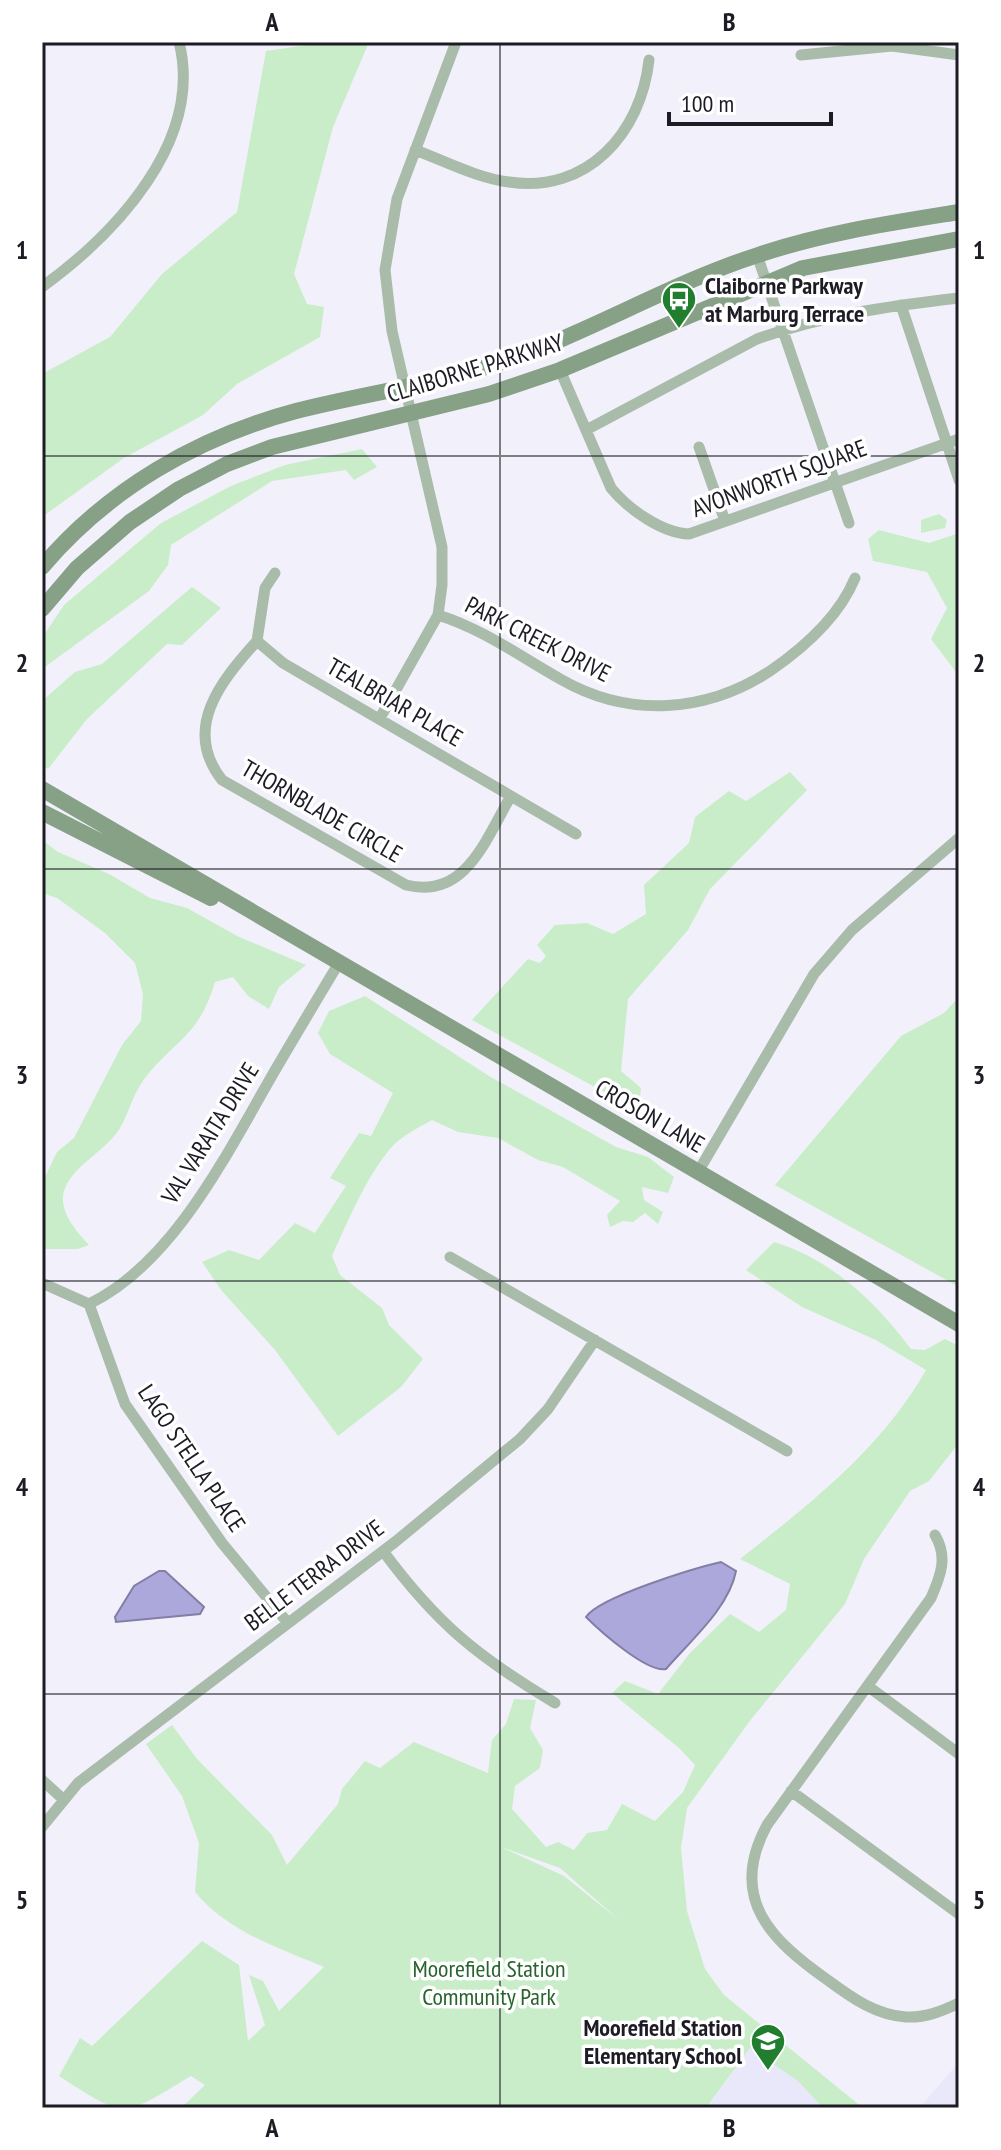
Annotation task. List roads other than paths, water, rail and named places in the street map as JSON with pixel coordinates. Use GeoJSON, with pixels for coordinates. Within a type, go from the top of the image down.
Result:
{"type":"FeatureCollection","features":[{"type":"Feature","properties":{"kind":"main road","name":"CLAIBORNE PARKWAY"},"geometry":{"type":"LineString","coordinates":[[42,567],[110,503],[179,456],[256,423],[448,378],[541,348],[757,255],[830,235],[959,212]]}},
{"type":"Feature","properties":{"kind":"main road","name":"CLAIBORNE PARKWAY"},"geometry":{"type":"LineString","coordinates":[[42,609],[98,548],[179,489],[227,464],[272,447],[413,413],[560,370],[803,268],[959,239]]}},
{"type":"Feature","properties":{"kind":"main road","name":"CROSON LANE"},"geometry":{"type":"LineString","coordinates":[[42,789],[959,1324]]}},
{"type":"Feature","properties":{"kind":"main road","name":"CROSON LANE"},"geometry":{"type":"LineString","coordinates":[[42,812],[268,927],[318,948]]}},
{"type":"Feature","properties":{"kind":"street"},"geometry":{"type":"LineString","coordinates":[[42,287],[105,231],[166,150],[175,131],[183,91],[179,42]]}},
{"type":"Feature","properties":{"kind":"street"},"geometry":{"type":"LineString","coordinates":[[380,718],[438,615],[442,547],[392,331],[385,270],[390,224],[456,42]]}},
{"type":"Feature","properties":{"kind":"street"},"geometry":{"type":"LineString","coordinates":[[801,55],[881,46],[959,55]]}},
{"type":"Feature","properties":{"kind":"street"},"geometry":{"type":"LineString","coordinates":[[415,150],[508,182],[529,184],[565,178],[595,163],[621,139],[640,106],[649,60]]}},
{"type":"Feature","properties":{"kind":"street"},"geometry":{"type":"LineString","coordinates":[[757,255],[849,523]]}},
{"type":"Feature","properties":{"kind":"street"},"geometry":{"type":"LineString","coordinates":[[588,429],[757,339],[781,330],[829,316],[959,298]]}},
{"type":"Feature","properties":{"kind":"street"},"geometry":{"type":"LineString","coordinates":[[901,305],[959,480]]}},
{"type":"Feature","properties":{"kind":"street","name":"AVONWORTH SQUARE"},"geometry":{"type":"LineString","coordinates":[[560,370],[611,488],[621,500],[673,534],[689,534],[959,439]]}},
{"type":"Feature","properties":{"kind":"street"},"geometry":{"type":"LineString","coordinates":[[699,447],[725,521]]}},
{"type":"Feature","properties":{"kind":"street"},"geometry":{"type":"LineString","coordinates":[[257,641],[265,588],[275,573]]}},
{"type":"Feature","properties":{"kind":"street","name":"PARK CREEK DRIVE"},"geometry":{"type":"LineString","coordinates":[[438,615],[471,627],[582,690],[630,705],[663,707],[719,697],[780,664],[831,619],[855,578]]}},
{"type":"Feature","properties":{"kind":"street","name":"TEALBRIAR PLACE"},"geometry":{"type":"LineString","coordinates":[[257,641],[283,663],[576,834]]}},
{"type":"Feature","properties":{"kind":"street","name":"THORNBLADE CIRCLE"},"geometry":{"type":"LineString","coordinates":[[257,641],[239,661],[205,719],[204,750],[222,780],[406,885],[420,888],[450,883],[468,869],[511,796]]}},
{"type":"Feature","properties":{"kind":"street"},"geometry":{"type":"LineString","coordinates":[[698,1172],[814,974],[852,930],[959,838]]}},
{"type":"Feature","properties":{"kind":"street","name":"VAL VARAITA DRIVE"},"geometry":{"type":"LineString","coordinates":[[89,1304],[111,1293],[156,1252],[188,1214],[340,961]]}},
{"type":"Feature","properties":{"kind":"street"},"geometry":{"type":"LineString","coordinates":[[450,1257],[787,1451]]}},
{"type":"Feature","properties":{"kind":"street"},"geometry":{"type":"LineString","coordinates":[[42,1283],[89,1304]]}},
{"type":"Feature","properties":{"kind":"street","name":"LAGO STELLA PLACE"},"geometry":{"type":"LineString","coordinates":[[89,1304],[125,1404],[222,1543],[288,1623]]}},
{"type":"Feature","properties":{"kind":"street","name":"BELLE TERRA DRIVE"},"geometry":{"type":"LineString","coordinates":[[42,1827],[63,1799],[169,1711],[383,1551],[520,1439],[548,1409],[595,1340]]}},
{"type":"Feature","properties":{"kind":"street"},"geometry":{"type":"LineString","coordinates":[[935,1535],[942,1546],[944,1563],[931,1598],[767,1825],[753,1860],[755,1896],[762,1920],[776,1941],[855,2000],[888,2014],[923,2016],[959,2003]]}},
{"type":"Feature","properties":{"kind":"street"},"geometry":{"type":"LineString","coordinates":[[383,1551],[425,1606],[464,1644],[555,1703]]}},
{"type":"Feature","properties":{"kind":"street"},"geometry":{"type":"LineString","coordinates":[[869,1687],[959,1754]]}},
{"type":"Feature","properties":{"kind":"street"},"geometry":{"type":"LineString","coordinates":[[42,1780],[63,1799]]}},
{"type":"Feature","properties":{"kind":"street"},"geometry":{"type":"LineString","coordinates":[[791,1791],[959,1914]]}},
{"type":"Feature","properties":{"kind":"place","name":"Claiborne Parkway at Marburg Terrace"},"geometry":{"type":"Point","coordinates":[679,330]}},
{"type":"Feature","properties":{"kind":"place","name":"Moorefield Station Elementary School"},"geometry":{"type":"Point","coordinates":[768,2072]}},
{"type":"Feature","properties":{"kind":"park label","name":"Moorefield Station Community Park"},"geometry":{"type":"Point","coordinates":[489,1982]}}]}
